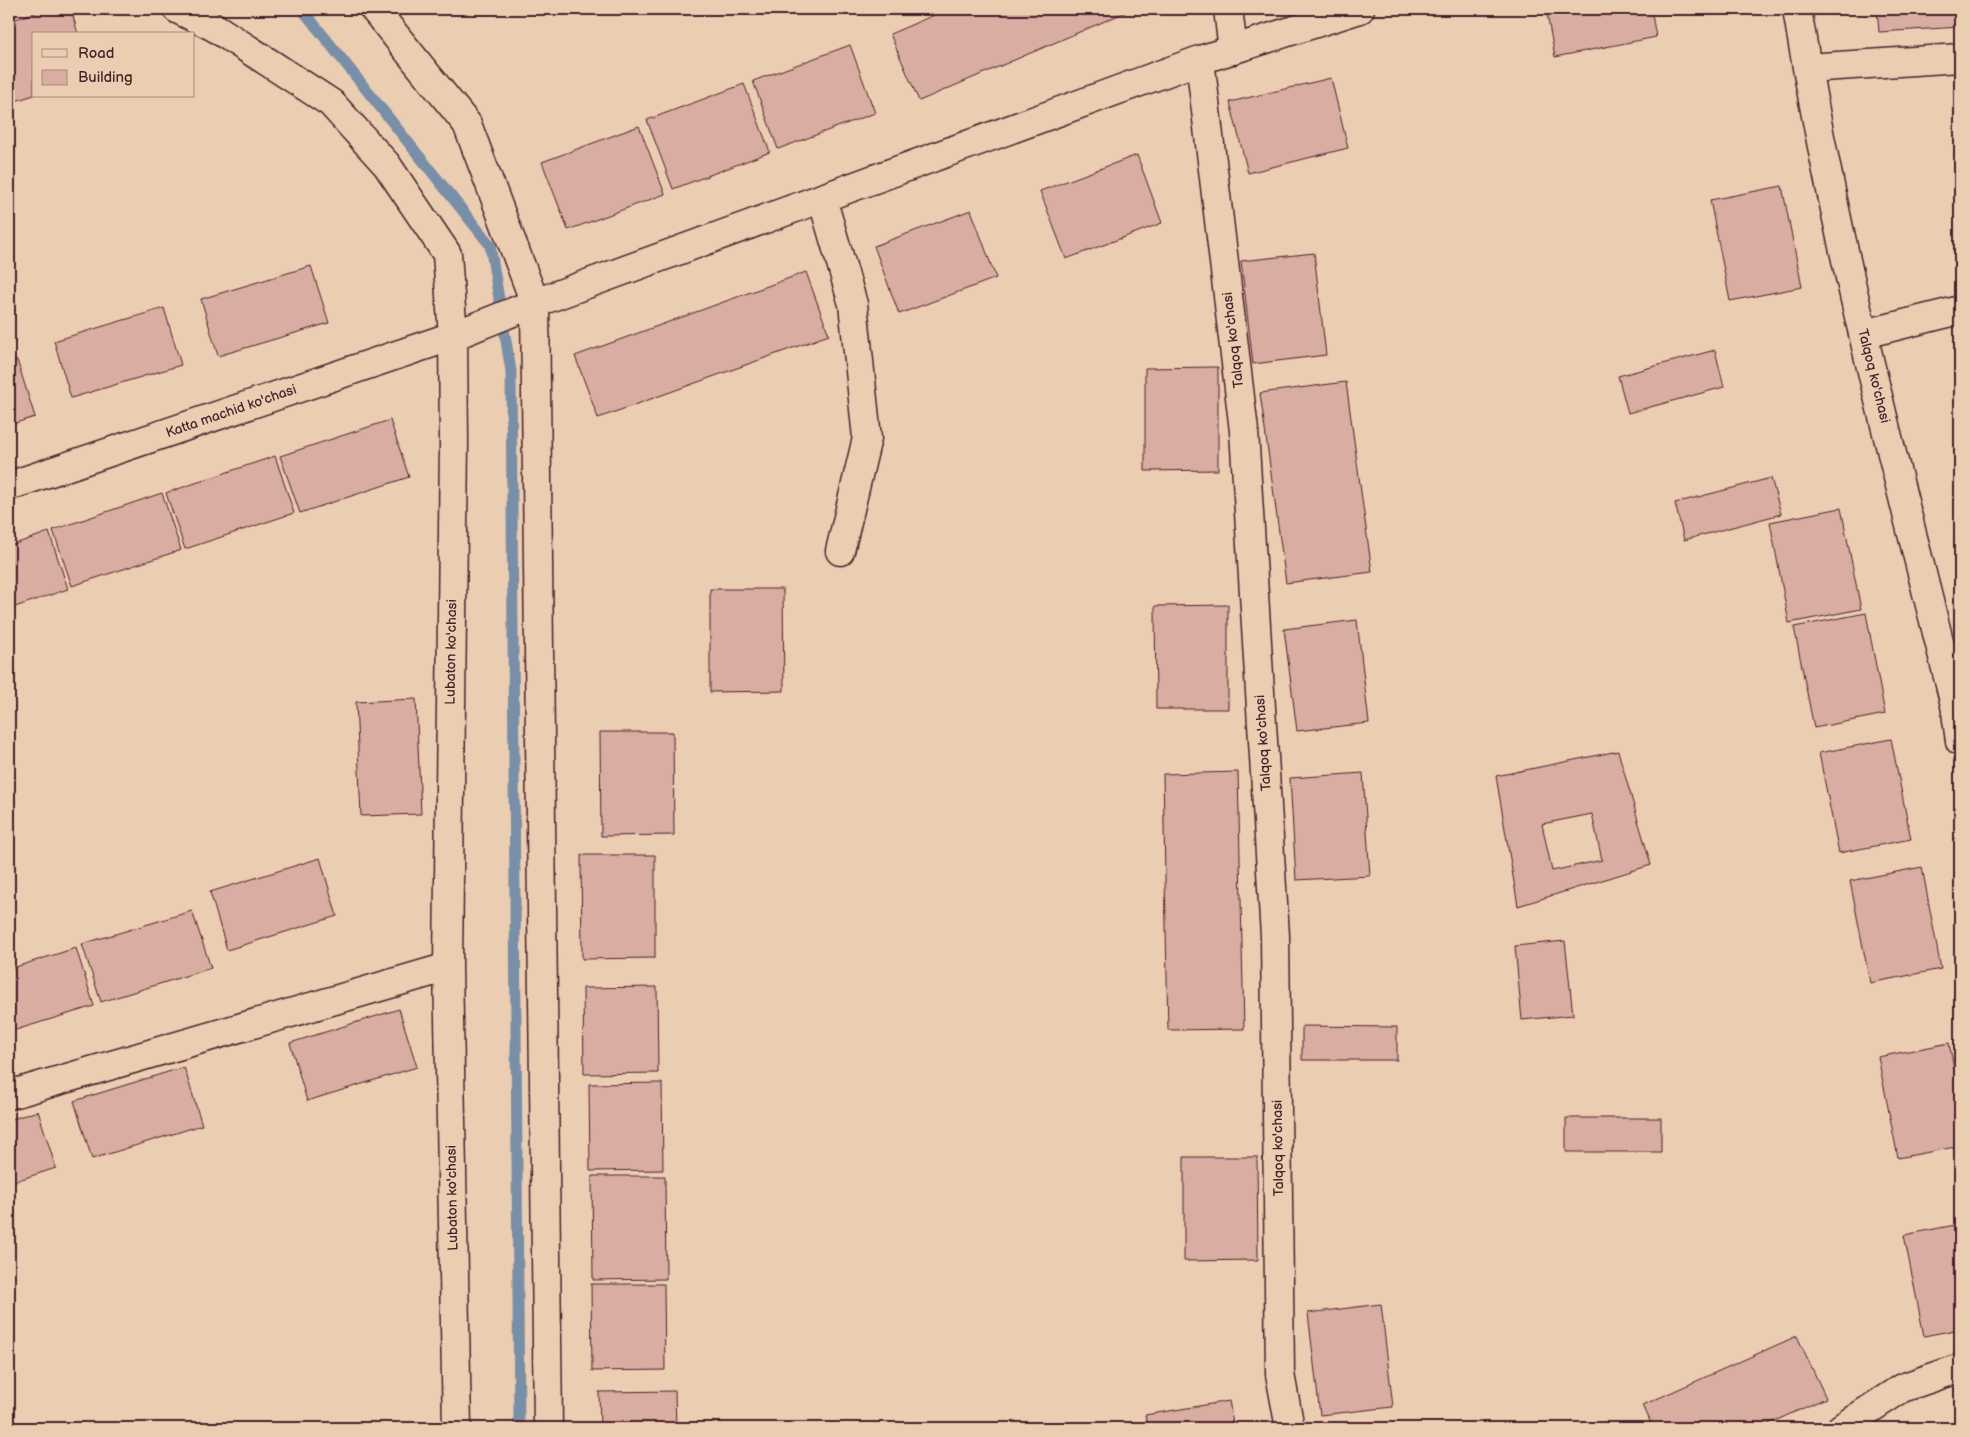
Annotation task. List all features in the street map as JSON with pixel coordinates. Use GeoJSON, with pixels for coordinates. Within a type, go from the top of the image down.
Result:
{"type":"FeatureCollection","features":[{"type":"Feature","properties":{"kind":"street","name":"Lubaton ko'chasi"},"geometry":{"type":"LineString","coordinates":[[177,9],[214,27],[331,103],[387,165],[447,254],[453,336],[454,452],[448,967],[457,1428]]}},
{"type":"Feature","properties":{"kind":"street"},"geometry":{"type":"LineString","coordinates":[[374,9],[467,124],[535,303],[548,1428]]}},
{"type":"Feature","properties":{"kind":"street"},"geometry":{"type":"LineString","coordinates":[[1228,9],[1233,50]]}},
{"type":"Feature","properties":{"kind":"street","name":"Katta machid ko'chasi"},"geometry":{"type":"LineString","coordinates":[[9,486],[453,336],[535,303],[1200,60],[1360,9]]}},
{"type":"Feature","properties":{"kind":"street","name":"Talqoq ko'chasi"},"geometry":{"type":"LineString","coordinates":[[1797,9],[1807,68],[1864,334],[1953,696],[1960,741]]}},
{"type":"Feature","properties":{"kind":"street"},"geometry":{"type":"LineString","coordinates":[[1807,68],[1960,58]]}},
{"type":"Feature","properties":{"kind":"street","name":"Talqoq ko'chasi"},"geometry":{"type":"LineString","coordinates":[[1200,60],[1244,431],[1275,936],[1280,1374],[1290,1428]]}},
{"type":"Feature","properties":{"kind":"street"},"geometry":{"type":"LineString","coordinates":[[822,198],[853,304],[866,438],[840,551]]}},
{"type":"Feature","properties":{"kind":"street"},"geometry":{"type":"LineString","coordinates":[[1864,334],[1960,310]]}},
{"type":"Feature","properties":{"kind":"street"},"geometry":{"type":"LineString","coordinates":[[9,1095],[448,967]]}},
{"type":"Feature","properties":{"kind":"street"},"geometry":{"type":"LineString","coordinates":[[1841,1428],[1902,1388],[1960,1368]]}},
{"type":"Feature","properties":{"kind":"building"},"geometry":{"type":"Polygon","coordinates":[[[47,9],[71,9],[77,32],[32,32],[32,96],[9,103],[9,21],[47,9]]]}},
{"type":"Feature","properties":{"kind":"building"},"geometry":{"type":"Polygon","coordinates":[[[948,9],[1133,9],[919,101],[890,34],[948,9]]]}},
{"type":"Feature","properties":{"kind":"building"},"geometry":{"type":"Polygon","coordinates":[[[1546,9],[1651,9],[1656,37],[1555,57],[1546,9]]]}},
{"type":"Feature","properties":{"kind":"building"},"geometry":{"type":"Polygon","coordinates":[[[1877,9],[1960,9],[1960,27],[1879,32],[1877,9]]]}},
{"type":"Feature","properties":{"kind":"building"},"geometry":{"type":"Polygon","coordinates":[[[850,45],[875,113],[778,149],[753,81],[850,45]]]}},
{"type":"Feature","properties":{"kind":"building"},"geometry":{"type":"Polygon","coordinates":[[[1331,78],[1348,148],[1248,173],[1230,102],[1331,78]]]}},
{"type":"Feature","properties":{"kind":"building"},"geometry":{"type":"Polygon","coordinates":[[[744,84],[770,152],[673,189],[647,120],[744,84]]]}},
{"type":"Feature","properties":{"kind":"building"},"geometry":{"type":"Polygon","coordinates":[[[639,126],[665,194],[568,230],[542,162],[639,126]]]}},
{"type":"Feature","properties":{"kind":"building"},"geometry":{"type":"Polygon","coordinates":[[[1137,155],[1162,223],[1066,259],[1040,191],[1137,155]]]}},
{"type":"Feature","properties":{"kind":"building"},"geometry":{"type":"Polygon","coordinates":[[[1782,186],[1802,287],[1730,301],[1710,200],[1782,186]]]}},
{"type":"Feature","properties":{"kind":"building"},"geometry":{"type":"Polygon","coordinates":[[[971,210],[996,278],[899,314],[874,246],[971,210]]]}},
{"type":"Feature","properties":{"kind":"building"},"geometry":{"type":"Polygon","coordinates":[[[1314,253],[1326,355],[1253,364],[1241,261],[1314,253]]]}},
{"type":"Feature","properties":{"kind":"building"},"geometry":{"type":"Polygon","coordinates":[[[311,266],[329,323],[218,356],[201,299],[311,266]]]}},
{"type":"Feature","properties":{"kind":"building"},"geometry":{"type":"Polygon","coordinates":[[[806,272],[829,335],[598,418],[575,356],[806,272]]]}},
{"type":"Feature","properties":{"kind":"building"},"geometry":{"type":"Polygon","coordinates":[[[164,308],[181,365],[71,398],[54,341],[164,308]]]}},
{"type":"Feature","properties":{"kind":"building"},"geometry":{"type":"Polygon","coordinates":[[[1715,350],[1724,387],[1628,413],[1618,376],[1715,350]]]}},
{"type":"Feature","properties":{"kind":"building"},"geometry":{"type":"Polygon","coordinates":[[[17,360],[35,417],[9,425],[9,363],[17,360]]]}},
{"type":"Feature","properties":{"kind":"building"},"geometry":{"type":"Polygon","coordinates":[[[1218,367],[1218,470],[1145,471],[1145,368],[1218,367]]]}},
{"type":"Feature","properties":{"kind":"building"},"geometry":{"type":"Polygon","coordinates":[[[1346,382],[1372,572],[1286,583],[1260,393],[1346,382]]]}},
{"type":"Feature","properties":{"kind":"building"},"geometry":{"type":"Polygon","coordinates":[[[390,420],[409,477],[300,513],[280,456],[390,420]]]}},
{"type":"Feature","properties":{"kind":"building"},"geometry":{"type":"Polygon","coordinates":[[[275,456],[294,513],[185,549],[166,493],[275,456]]]}},
{"type":"Feature","properties":{"kind":"building"},"geometry":{"type":"Polygon","coordinates":[[[1771,478],[1781,514],[1684,540],[1675,503],[1771,478]]]}},
{"type":"Feature","properties":{"kind":"building"},"geometry":{"type":"Polygon","coordinates":[[[162,493],[181,550],[72,586],[53,530],[162,493]]]}},
{"type":"Feature","properties":{"kind":"building"},"geometry":{"type":"Polygon","coordinates":[[[1841,508],[1861,609],[1789,623],[1770,522],[1841,508]]]}},
{"type":"Feature","properties":{"kind":"building"},"geometry":{"type":"Polygon","coordinates":[[[49,532],[68,589],[9,609],[9,546],[49,532]]]}},
{"type":"Feature","properties":{"kind":"building"},"geometry":{"type":"Polygon","coordinates":[[[710,589],[783,589],[784,691],[710,692],[710,589]]]}},
{"type":"Feature","properties":{"kind":"building"},"geometry":{"type":"Polygon","coordinates":[[[1228,605],[1228,709],[1156,709],[1155,606],[1228,605]]]}},
{"type":"Feature","properties":{"kind":"building"},"geometry":{"type":"Polygon","coordinates":[[[1866,613],[1885,714],[1814,728],[1794,627],[1866,613]]]}},
{"type":"Feature","properties":{"kind":"building"},"geometry":{"type":"Polygon","coordinates":[[[1357,620],[1369,723],[1297,731],[1284,629],[1357,620]]]}},
{"type":"Feature","properties":{"kind":"building"},"geometry":{"type":"Polygon","coordinates":[[[416,699],[421,814],[361,816],[356,702],[416,699]]]}},
{"type":"Feature","properties":{"kind":"building"},"geometry":{"type":"Polygon","coordinates":[[[600,732],[673,732],[674,835],[601,836],[600,732]]]}},
{"type":"Feature","properties":{"kind":"building"},"geometry":{"type":"Polygon","coordinates":[[[1891,739],[1911,839],[1839,853],[1819,753],[1891,739]]]}},
{"type":"Feature","properties":{"kind":"building"},"geometry":{"type":"Polygon","coordinates":[[[1618,751],[1651,865],[1518,906],[1496,776],[1618,751]],[[1592,814],[1542,824],[1552,871],[1602,860],[1592,814]]]}},
{"type":"Feature","properties":{"kind":"building"},"geometry":{"type":"Polygon","coordinates":[[[1238,772],[1244,1029],[1168,1030],[1163,774],[1238,772]]]}},
{"type":"Feature","properties":{"kind":"building"},"geometry":{"type":"Polygon","coordinates":[[[1363,773],[1370,876],[1296,880],[1290,778],[1363,773]]]}},
{"type":"Feature","properties":{"kind":"building"},"geometry":{"type":"Polygon","coordinates":[[[581,855],[655,855],[655,958],[582,959],[581,855]]]}},
{"type":"Feature","properties":{"kind":"building"},"geometry":{"type":"Polygon","coordinates":[[[320,858],[337,916],[227,950],[210,892],[320,858]]]}},
{"type":"Feature","properties":{"kind":"building"},"geometry":{"type":"Polygon","coordinates":[[[1922,867],[1941,969],[1870,983],[1850,881],[1922,867]]]}},
{"type":"Feature","properties":{"kind":"building"},"geometry":{"type":"Polygon","coordinates":[[[192,911],[211,968],[101,1002],[82,944],[192,911]]]}},
{"type":"Feature","properties":{"kind":"building"},"geometry":{"type":"Polygon","coordinates":[[[1565,941],[1573,1015],[1522,1020],[1515,946],[1565,941]]]}},
{"type":"Feature","properties":{"kind":"building"},"geometry":{"type":"Polygon","coordinates":[[[76,948],[94,1006],[9,1032],[9,969],[76,948]]]}},
{"type":"Feature","properties":{"kind":"building"},"geometry":{"type":"Polygon","coordinates":[[[657,987],[658,1073],[584,1074],[583,988],[657,987]]]}},
{"type":"Feature","properties":{"kind":"building"},"geometry":{"type":"Polygon","coordinates":[[[399,1009],[417,1067],[307,1101],[290,1043],[399,1009]]]}},
{"type":"Feature","properties":{"kind":"building"},"geometry":{"type":"Polygon","coordinates":[[[1302,1026],[1397,1027],[1397,1060],[1302,1060],[1302,1026]]]}},
{"type":"Feature","properties":{"kind":"building"},"geometry":{"type":"Polygon","coordinates":[[[1949,1043],[1960,1098],[1960,1146],[1898,1158],[1878,1057],[1949,1043]]]}},
{"type":"Feature","properties":{"kind":"building"},"geometry":{"type":"Polygon","coordinates":[[[184,1067],[202,1125],[92,1159],[74,1101],[184,1067]]]}},
{"type":"Feature","properties":{"kind":"building"},"geometry":{"type":"Polygon","coordinates":[[[662,1083],[663,1170],[590,1171],[589,1084],[662,1083]]]}},
{"type":"Feature","properties":{"kind":"building"},"geometry":{"type":"Polygon","coordinates":[[[38,1111],[56,1168],[9,1183],[9,1120],[38,1111]]]}},
{"type":"Feature","properties":{"kind":"building"},"geometry":{"type":"Polygon","coordinates":[[[1566,1118],[1661,1118],[1661,1152],[1566,1152],[1566,1118]]]}},
{"type":"Feature","properties":{"kind":"building"},"geometry":{"type":"Polygon","coordinates":[[[1184,1157],[1257,1157],[1258,1260],[1184,1261],[1184,1157]]]}},
{"type":"Feature","properties":{"kind":"building"},"geometry":{"type":"Polygon","coordinates":[[[592,1176],[665,1176],[666,1279],[593,1280],[592,1176]]]}},
{"type":"Feature","properties":{"kind":"building"},"geometry":{"type":"Polygon","coordinates":[[[1960,1224],[1960,1329],[1924,1336],[1904,1235],[1960,1224]]]}},
{"type":"Feature","properties":{"kind":"building"},"geometry":{"type":"Polygon","coordinates":[[[591,1284],[664,1284],[665,1370],[592,1371],[591,1284]]]}},
{"type":"Feature","properties":{"kind":"building"},"geometry":{"type":"Polygon","coordinates":[[[1381,1304],[1393,1407],[1320,1415],[1308,1313],[1381,1304]]]}},
{"type":"Feature","properties":{"kind":"building"},"geometry":{"type":"Polygon","coordinates":[[[1797,1336],[1826,1398],[1759,1428],[1653,1428],[1643,1405],[1797,1336]]]}},
{"type":"Feature","properties":{"kind":"building"},"geometry":{"type":"Polygon","coordinates":[[[675,1391],[676,1428],[600,1428],[599,1392],[675,1391]]]}},
{"type":"Feature","properties":{"kind":"building"},"geometry":{"type":"Polygon","coordinates":[[[1229,1401],[1234,1428],[1148,1428],[1145,1415],[1229,1401]]]}},
{"type":"Feature","properties":{"kind":"building"},"geometry":{"type":"Polygon","coordinates":[[[1386,1423],[1387,1428],[1368,1428],[1386,1423]]]}},
{"type":"Feature","properties":{"kind":"waterway"},"geometry":{"type":"LineString","coordinates":[[302,9],[490,245],[511,371],[519,1428]]}}]}
